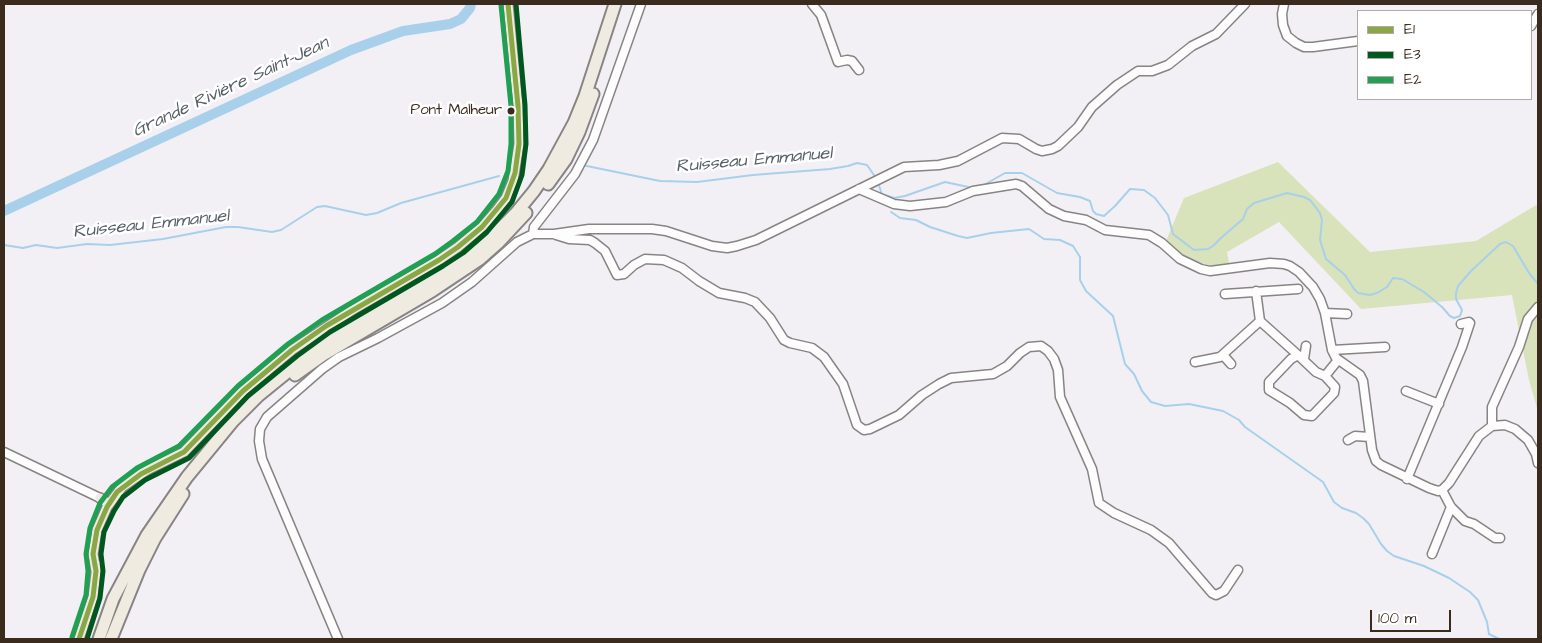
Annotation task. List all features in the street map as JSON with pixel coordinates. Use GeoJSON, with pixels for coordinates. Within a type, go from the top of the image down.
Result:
{"type":"FeatureCollection","features":[{"type":"Feature","properties":{"kind":"highway"},"geometry":{"type":"LineString","coordinates":[[99,639],[113,599],[147,535],[187,477],[233,421],[258,396],[333,339],[427,284],[482,247],[516,213],[534,191],[549,169],[574,123],[585,96],[615,4]]}},
{"type":"Feature","properties":{"kind":"highway"},"geometry":{"type":"LineString","coordinates":[[110,639],[155,538],[188,486],[210,457],[242,422],[286,381],[323,355],[432,291],[480,259],[516,226],[566,159],[587,113],[623,4]]}},
{"type":"Feature","properties":{"kind":"main road"},"geometry":{"type":"LineString","coordinates":[[96,571],[93,554],[97,530],[109,504],[127,484],[147,470],[184,452],[243,391],[292,350],[340,318],[439,260],[476,232],[506,198],[513,181],[519,144],[518,106],[508,4]]}},
{"type":"Feature","properties":{"kind":"main road"},"geometry":{"type":"LineString","coordinates":[[79,639],[93,598],[103,530],[118,495]]}},
{"type":"Feature","properties":{"kind":"main road"},"geometry":{"type":"LineString","coordinates":[[100,498],[109,504]]}},
{"type":"Feature","properties":{"kind":"main road"},"geometry":{"type":"LineString","coordinates":[[98,556],[98,537],[109,504]]}},
{"type":"Feature","properties":{"kind":"street"},"geometry":{"type":"LineString","coordinates":[[533,234],[534,226],[575,174],[593,140],[641,4]]}},
{"type":"Feature","properties":{"kind":"street"},"geometry":{"type":"LineString","coordinates":[[812,4],[821,15],[838,62],[852,61],[859,70]]}},
{"type":"Feature","properties":{"kind":"street"},"geometry":{"type":"LineString","coordinates":[[338,639],[262,460],[259,441],[263,423],[274,411],[339,357],[442,303],[472,282],[518,242],[533,234],[554,234],[589,229],[652,229],[666,231],[712,246],[727,248],[756,240],[904,167],[939,165],[958,161],[1002,138],[1019,138],[1036,149],[1052,149],[1058,146],[1078,127],[1092,107],[1117,85],[1138,71],[1152,71],[1168,64],[1192,46],[1216,34],[1245,4]]}},
{"type":"Feature","properties":{"kind":"street"},"geometry":{"type":"LineString","coordinates":[[1284,4],[1282,19],[1285,31],[1291,40],[1296,43],[1304,47],[1313,47],[1357,41]]}},
{"type":"Feature","properties":{"kind":"street"},"geometry":{"type":"LineString","coordinates":[[859,189],[894,204],[910,206],[946,202],[973,191],[1016,184],[1022,186],[1049,209],[1064,216],[1086,220],[1106,230],[1149,235],[1188,264],[1201,270],[1210,271],[1270,263],[1290,266],[1299,272],[1313,287],[1326,313],[1332,350],[1338,360],[1360,375],[1364,381],[1372,450],[1376,460],[1385,468],[1434,490],[1442,490],[1473,443],[1484,431],[1492,426],[1505,425],[1515,429],[1528,440],[1536,454],[1538,463]]}},
{"type":"Feature","properties":{"kind":"street"},"geometry":{"type":"LineString","coordinates":[[554,234],[562,237],[584,239],[595,243],[605,251],[617,275],[624,274],[634,265],[646,259],[664,260],[682,268],[718,293],[745,298],[755,302],[770,318],[784,340],[812,348],[824,357],[843,384],[858,427],[864,430],[899,415],[922,395],[951,378],[993,374],[1007,366],[1020,353],[1030,347],[1041,346],[1054,359],[1058,370],[1060,397],[1092,469],[1099,503],[1114,513],[1151,530],[1169,543],[1212,593],[1216,595],[1224,591],[1238,570]]}},
{"type":"Feature","properties":{"kind":"street"},"geometry":{"type":"LineString","coordinates":[[1225,294],[1298,289]]}},
{"type":"Feature","properties":{"kind":"street"},"geometry":{"type":"LineString","coordinates":[[1256,291],[1260,321],[1301,357],[1316,372],[1325,376],[1338,389],[1310,417],[1304,415],[1290,403],[1269,390],[1269,382],[1291,358],[1301,357]]}},
{"type":"Feature","properties":{"kind":"street"},"geometry":{"type":"LineString","coordinates":[[1492,426],[1492,407],[1519,347],[1528,319],[1538,307]]}},
{"type":"Feature","properties":{"kind":"street"},"geometry":{"type":"LineString","coordinates":[[1326,313],[1347,314]]}},
{"type":"Feature","properties":{"kind":"street"},"geometry":{"type":"LineString","coordinates":[[1195,362],[1215,359],[1223,355],[1260,321]]}},
{"type":"Feature","properties":{"kind":"street"},"geometry":{"type":"LineString","coordinates":[[1407,479],[1439,404],[1470,323],[1461,324]]}},
{"type":"Feature","properties":{"kind":"street"},"geometry":{"type":"LineString","coordinates":[[1301,357],[1306,346]]}},
{"type":"Feature","properties":{"kind":"street"},"geometry":{"type":"LineString","coordinates":[[1332,350],[1385,347]]}},
{"type":"Feature","properties":{"kind":"street"},"geometry":{"type":"LineString","coordinates":[[1223,355],[1231,364]]}},
{"type":"Feature","properties":{"kind":"street"},"geometry":{"type":"LineString","coordinates":[[1325,376],[1338,360]]}},
{"type":"Feature","properties":{"kind":"street"},"geometry":{"type":"LineString","coordinates":[[1406,391],[1439,404]]}},
{"type":"Feature","properties":{"kind":"street"},"geometry":{"type":"LineString","coordinates":[[1348,440],[1355,436],[1370,437]]}},
{"type":"Feature","properties":{"kind":"street"},"geometry":{"type":"LineString","coordinates":[[4,452],[100,498],[118,495]]}},
{"type":"Feature","properties":{"kind":"street"},"geometry":{"type":"LineString","coordinates":[[1442,490],[1451,506],[1465,521],[1474,524],[1495,538],[1500,538]]}},
{"type":"Feature","properties":{"kind":"street"},"geometry":{"type":"LineString","coordinates":[[100,498],[104,512]]}},
{"type":"Feature","properties":{"kind":"street"},"geometry":{"type":"LineString","coordinates":[[1432,554],[1451,506]]}},
{"type":"Feature","properties":{"kind":"green space"},"geometry":{"type":"Polygon","coordinates":[[[1278,162],[1370,252],[1476,241],[1538,204],[1538,412],[1529,380],[1512,295],[1361,309],[1279,222],[1227,252],[1231,274],[1163,248],[1184,198],[1278,162]]]}},
{"type":"Feature","properties":{"kind":"waterway","name":"Grande Rivière Saint-Jean"},"geometry":{"type":"LineString","coordinates":[[4,211],[351,50],[403,31],[450,24],[461,19],[471,4]]}},
{"type":"Feature","properties":{"kind":"waterway","name":"Ruisseau Emmanuel"},"geometry":{"type":"LineString","coordinates":[[582,165],[660,181],[697,182],[753,175],[830,169],[857,163],[867,165],[876,178]]}},
{"type":"Feature","properties":{"kind":"waterway"},"geometry":{"type":"LineString","coordinates":[[982,186],[1005,173],[1022,173],[1057,193],[1080,197],[1090,201],[1093,211],[1104,216],[1130,189],[1144,190],[1155,198],[1168,215],[1173,234],[1194,250],[1208,249],[1213,246],[1243,219],[1247,209],[1254,203],[1287,193],[1304,197],[1310,200],[1320,213],[1322,220],[1320,240],[1326,259],[1345,275],[1358,293],[1370,295],[1377,293],[1387,287],[1393,278],[1402,279],[1424,292],[1454,318],[1460,316],[1462,310],[1456,299],[1458,286],[1500,244],[1506,242],[1513,246],[1538,284]]}},
{"type":"Feature","properties":{"kind":"waterway","name":"Ruisseau Emmanuel"},"geometry":{"type":"LineString","coordinates":[[4,245],[23,248],[36,245],[57,248],[87,244],[110,245],[163,239],[226,227],[272,232],[281,230],[317,207],[325,206],[366,215],[377,213],[401,203],[499,176]]}},
{"type":"Feature","properties":{"kind":"waterway","name":"Ruisseau Emmanuel"},"geometry":{"type":"LineString","coordinates":[[878,182],[882,195]]}},
{"type":"Feature","properties":{"kind":"waterway"},"geometry":{"type":"LineString","coordinates":[[882,194],[894,198],[905,196],[945,182],[973,188]]}},
{"type":"Feature","properties":{"kind":"waterway","name":"Ruisseau Emmanuel"},"geometry":{"type":"LineString","coordinates":[[891,212],[900,218],[916,220],[930,227],[967,238],[991,233],[1029,229],[1044,239],[1060,240],[1073,246],[1080,257],[1080,280],[1086,291],[1113,316],[1125,364],[1134,374],[1142,391],[1151,402],[1165,406],[1189,404],[1223,411],[1239,420],[1245,427],[1323,482],[1334,502],[1363,518],[1387,551],[1394,556],[1424,566],[1449,578],[1470,592],[1478,600],[1487,622],[1489,634],[1499,639]]}},
{"type":"Feature","properties":{"kind":"transit line","name":"E1"},"geometry":{"type":"LineString","coordinates":[[79,639],[93,597],[96,571],[93,554],[97,530],[107,507],[117,492],[141,474],[184,452],[243,391],[292,350],[326,326],[458,247],[482,227],[506,198],[515,173],[519,144],[518,106],[508,4]]}},
{"type":"Feature","properties":{"kind":"transit line","name":"E3"},"geometry":{"type":"LineString","coordinates":[[87,639],[100,598],[103,571],[101,554],[104,532],[123,497],[145,480],[189,458],[248,396],[330,332],[463,253],[487,232],[512,202],[522,175],[526,144],[525,105],[516,4]]}},
{"type":"Feature","properties":{"kind":"transit line","name":"E2"},"geometry":{"type":"LineString","coordinates":[[72,637],[86,595],[88,571],[86,554],[90,528],[100,503],[112,487],[137,468],[179,446],[238,386],[288,344],[322,320],[435,254],[453,241],[477,222],[499,194],[508,171],[511,144],[511,106],[501,5]]}},
{"type":"Feature","properties":{"kind":"place","name":"Pont Malheur"},"geometry":{"type":"Point","coordinates":[511,111]}}]}
